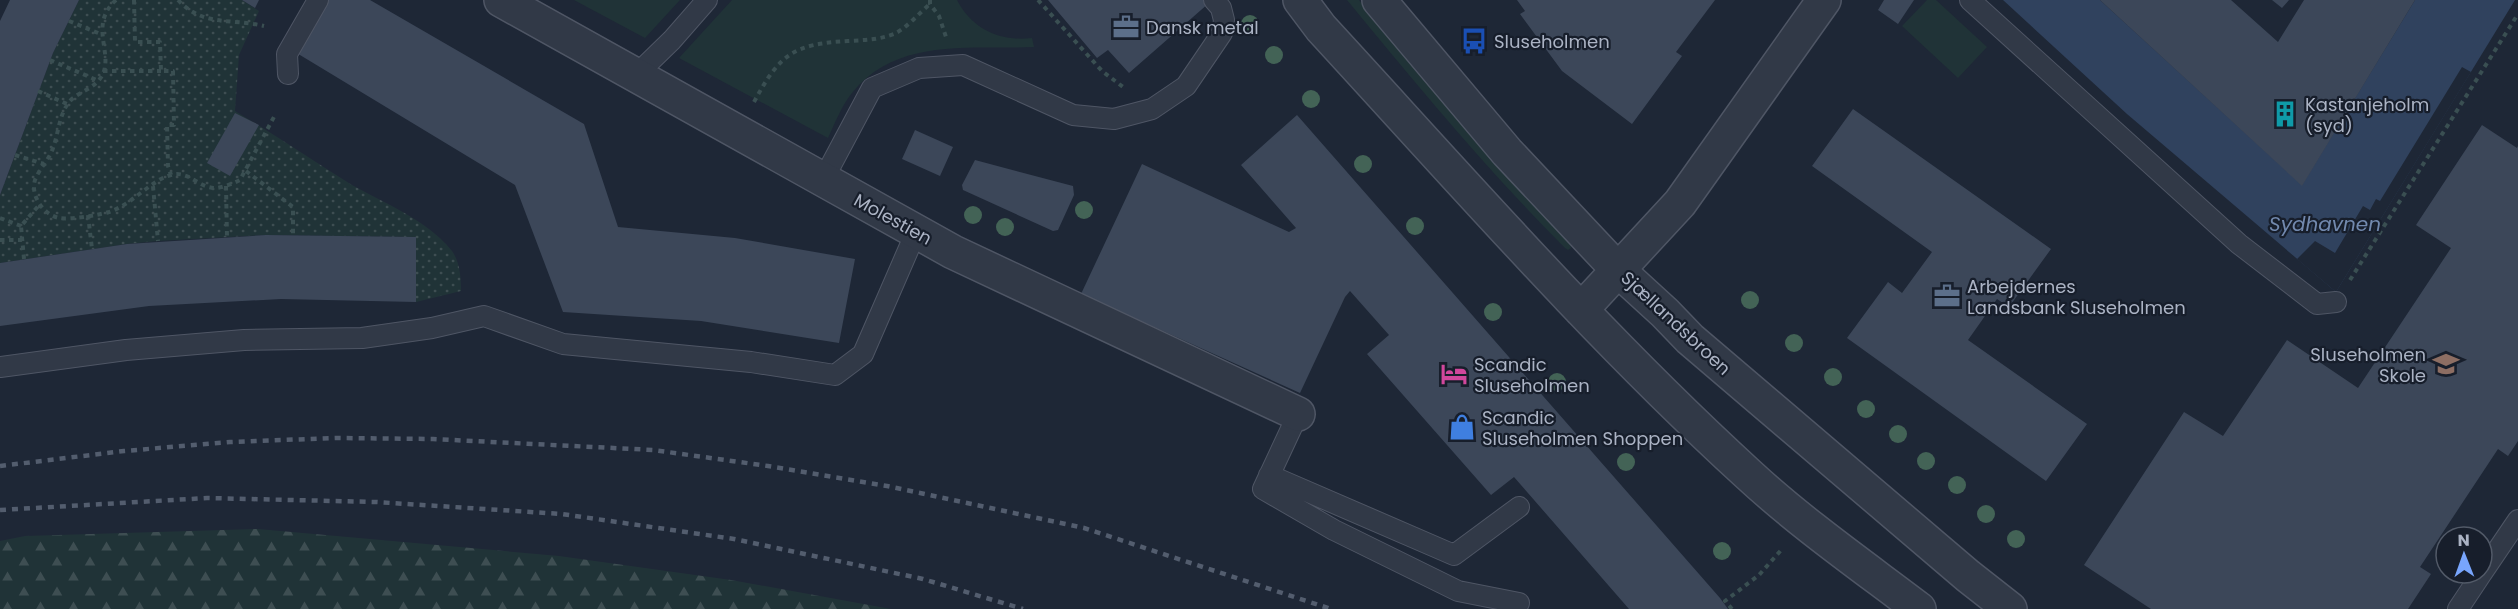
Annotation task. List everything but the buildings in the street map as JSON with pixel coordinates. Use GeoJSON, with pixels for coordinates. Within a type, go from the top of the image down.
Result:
{"type":"FeatureCollection","features":[{"type":"Feature","properties":{"kind":"street","name":"Molestien"},"geometry":{"type":"LineString","coordinates":[[501,0],[535,8],[636,75],[953,252],[1298,414]]}},
{"type":"Feature","properties":{"kind":"street"},"geometry":{"type":"LineString","coordinates":[[1300,0],[1321,28],[1581,310],[1682,412],[1749,476],[1919,609]]}},
{"type":"Feature","properties":{"kind":"street","name":"Sjællandsbroen"},"geometry":{"type":"LineString","coordinates":[[1379,0],[1507,152],[1618,270],[1690,339],[1968,576],[2010,609]]}},
{"type":"Feature","properties":{"kind":"street"},"geometry":{"type":"LineString","coordinates":[[1581,310],[1680,203],[1824,0]]}},
{"type":"Feature","properties":{"kind":"lane"},"geometry":{"type":"LineString","coordinates":[[288,74],[287,54],[318,0]]}},
{"type":"Feature","properties":{"kind":"lane"},"geometry":{"type":"LineString","coordinates":[[636,75],[708,0]]}},
{"type":"Feature","properties":{"kind":"lane"},"geometry":{"type":"LineString","coordinates":[[823,180],[872,87],[919,68],[963,65],[1073,115],[1114,119],[1152,109],[1186,86],[1222,33],[1224,20],[1221,8],[1214,0]]}},
{"type":"Feature","properties":{"kind":"lane"},"geometry":{"type":"LineString","coordinates":[[1970,0],[2239,244],[2316,304],[2336,302]]}},
{"type":"Feature","properties":{"kind":"lane"},"geometry":{"type":"LineString","coordinates":[[0,367],[126,350],[244,340],[362,338],[432,328],[484,316],[563,344],[751,362],[835,375],[863,354],[916,232]]}},
{"type":"Feature","properties":{"kind":"lane"},"geometry":{"type":"LineString","coordinates":[[1298,414],[1263,489],[1334,530],[1458,591],[1519,603]]}},
{"type":"Feature","properties":{"kind":"lane"},"geometry":{"type":"LineString","coordinates":[[1269,475],[1454,555],[1519,507]]}},
{"type":"Feature","properties":{"kind":"lane"},"geometry":{"type":"LineString","coordinates":[[2494,555],[2518,520]]}},
{"type":"Feature","properties":{"kind":"lane"},"geometry":{"type":"LineString","coordinates":[[1968,576],[2031,609]]}},
{"type":"Feature","properties":{"kind":"lane"},"geometry":{"type":"LineString","coordinates":[[2458,609],[2474,585]]}},
{"type":"Feature","properties":{"kind":"path"},"geometry":{"type":"LineString","coordinates":[[116,0],[108,7],[102,21],[103,72],[99,81],[67,104],[51,152],[34,182],[35,196],[44,210],[59,218],[107,213],[127,205],[171,174],[183,174],[213,188],[226,186],[240,180],[275,115]]}},
{"type":"Feature","properties":{"kind":"path"},"geometry":{"type":"LineString","coordinates":[[134,0],[135,42],[160,42],[161,70]]}},
{"type":"Feature","properties":{"kind":"path"},"geometry":{"type":"LineString","coordinates":[[178,0],[189,12],[204,19],[233,20],[264,26]]}},
{"type":"Feature","properties":{"kind":"path"},"geometry":{"type":"LineString","coordinates":[[1038,0],[1101,70],[1152,109]]}},
{"type":"Feature","properties":{"kind":"path"},"geometry":{"type":"LineString","coordinates":[[737,132],[774,69],[795,49],[848,41],[870,41],[896,33],[930,2],[947,36],[949,66]]}},
{"type":"Feature","properties":{"kind":"path"},"geometry":{"type":"LineString","coordinates":[[2336,302],[2518,14]]}},
{"type":"Feature","properties":{"kind":"path"},"geometry":{"type":"LineString","coordinates":[[69,21],[103,35]]}},
{"type":"Feature","properties":{"kind":"path"},"geometry":{"type":"LineString","coordinates":[[50,60],[99,81]]}},
{"type":"Feature","properties":{"kind":"path"},"geometry":{"type":"LineString","coordinates":[[103,72],[173,71],[174,125],[167,125],[168,166],[171,174]]}},
{"type":"Feature","properties":{"kind":"path"},"geometry":{"type":"LineString","coordinates":[[38,92],[67,104]]}},
{"type":"Feature","properties":{"kind":"path"},"geometry":{"type":"LineString","coordinates":[[15,155],[44,164]]}},
{"type":"Feature","properties":{"kind":"path"},"geometry":{"type":"LineString","coordinates":[[246,171],[293,207],[293,235]]}},
{"type":"Feature","properties":{"kind":"path"},"geometry":{"type":"LineString","coordinates":[[153,185],[158,241]]}},
{"type":"Feature","properties":{"kind":"path"},"geometry":{"type":"LineString","coordinates":[[226,186],[227,237]]}},
{"type":"Feature","properties":{"kind":"path"},"geometry":{"type":"LineString","coordinates":[[24,259],[21,226],[40,204]]}},
{"type":"Feature","properties":{"kind":"path"},"geometry":{"type":"LineString","coordinates":[[88,215],[92,249]]}},
{"type":"Feature","properties":{"kind":"path"},"geometry":{"type":"LineString","coordinates":[[0,218],[21,226]]}},
{"type":"Feature","properties":{"kind":"path"},"geometry":{"type":"LineString","coordinates":[[0,240],[22,240]]}},
{"type":"Feature","properties":{"kind":"path"},"geometry":{"type":"LineString","coordinates":[[1732,609],[1725,601],[1759,575],[1805,522]]}},
{"type":"Feature","properties":{"kind":"green space"},"geometry":{"type":"Polygon","coordinates":[[[79,0],[242,0],[259,11],[239,55],[235,111],[352,185],[431,230],[455,255],[460,270],[461,291],[416,302],[416,237],[266,235],[158,241],[0,263],[0,195],[53,53],[79,0]]]}},
{"type":"Feature","properties":{"kind":"green space"},"geometry":{"type":"Polygon","coordinates":[[[574,0],[680,0],[645,38],[574,0]]]}},
{"type":"Feature","properties":{"kind":"green space"},"geometry":{"type":"Polygon","coordinates":[[[732,0],[957,0],[963,10],[979,26],[1009,38],[1032,38],[1034,47],[936,50],[890,63],[870,75],[852,93],[828,138],[679,58],[732,0]]]}},
{"type":"Feature","properties":{"kind":"green space"},"geometry":{"type":"Polygon","coordinates":[[[1347,0],[1359,0],[1474,136],[1569,240],[1571,248],[1568,250],[1565,248],[1480,158],[1347,0]]]}},
{"type":"Feature","properties":{"kind":"green space"},"geometry":{"type":"Polygon","coordinates":[[[1927,0],[1936,0],[1987,47],[1958,78],[1902,26],[1927,0]]]}},
{"type":"Feature","properties":{"kind":"green space"},"geometry":{"type":"Polygon","coordinates":[[[258,529],[559,556],[731,580],[891,609],[0,609],[0,541],[25,536],[258,529]]]}},
{"type":"Feature","properties":{"kind":"water","name":"Sydhavnen"},"geometry":{"type":"Polygon","coordinates":[[[2003,0],[2100,0],[2302,185],[2415,0],[2515,0],[2336,292],[2127,114],[2003,0]]]}},
{"type":"Feature","properties":{"kind":"pier"},"geometry":{"type":"Polygon","coordinates":[[[2462,67],[2471,72],[2336,292],[2297,259],[2315,241],[2335,253],[2363,206],[2370,210],[2376,199],[2380,201],[2462,67]]]}},
{"type":"Feature","properties":{"kind":"railway"},"geometry":{"type":"LineString","coordinates":[[0,466],[124,451],[230,442],[335,438],[433,439],[653,450],[887,486],[1084,528],[1331,609]]}},
{"type":"Feature","properties":{"kind":"railway"},"geometry":{"type":"LineString","coordinates":[[0,510],[207,498],[376,502],[562,514],[734,539],[923,579],[1023,609]]}},
{"type":"Feature","properties":{"kind":"place","name":"Dansk metal"},"geometry":{"type":"Point","coordinates":[1126,27]}},
{"type":"Feature","properties":{"kind":"place","name":"Sluseholmen"},"geometry":{"type":"Point","coordinates":[1474,41]}},
{"type":"Feature","properties":{"kind":"place","name":"Kastanjeholm (syd)"},"geometry":{"type":"Point","coordinates":[2285,114]}},
{"type":"Feature","properties":{"kind":"place","name":"Arbejdernes Landsbank Sluseholmen"},"geometry":{"type":"Point","coordinates":[1947,296]}},
{"type":"Feature","properties":{"kind":"place","name":"Sluseholmen Skole"},"geometry":{"type":"Point","coordinates":[2446,364]}},
{"type":"Feature","properties":{"kind":"place","name":"Scandic Sluseholmen"},"geometry":{"type":"Point","coordinates":[1454,374]}},
{"type":"Feature","properties":{"kind":"place","name":"Scandic Sluseholmen Shoppen"},"geometry":{"type":"Point","coordinates":[1462,427]}}]}
